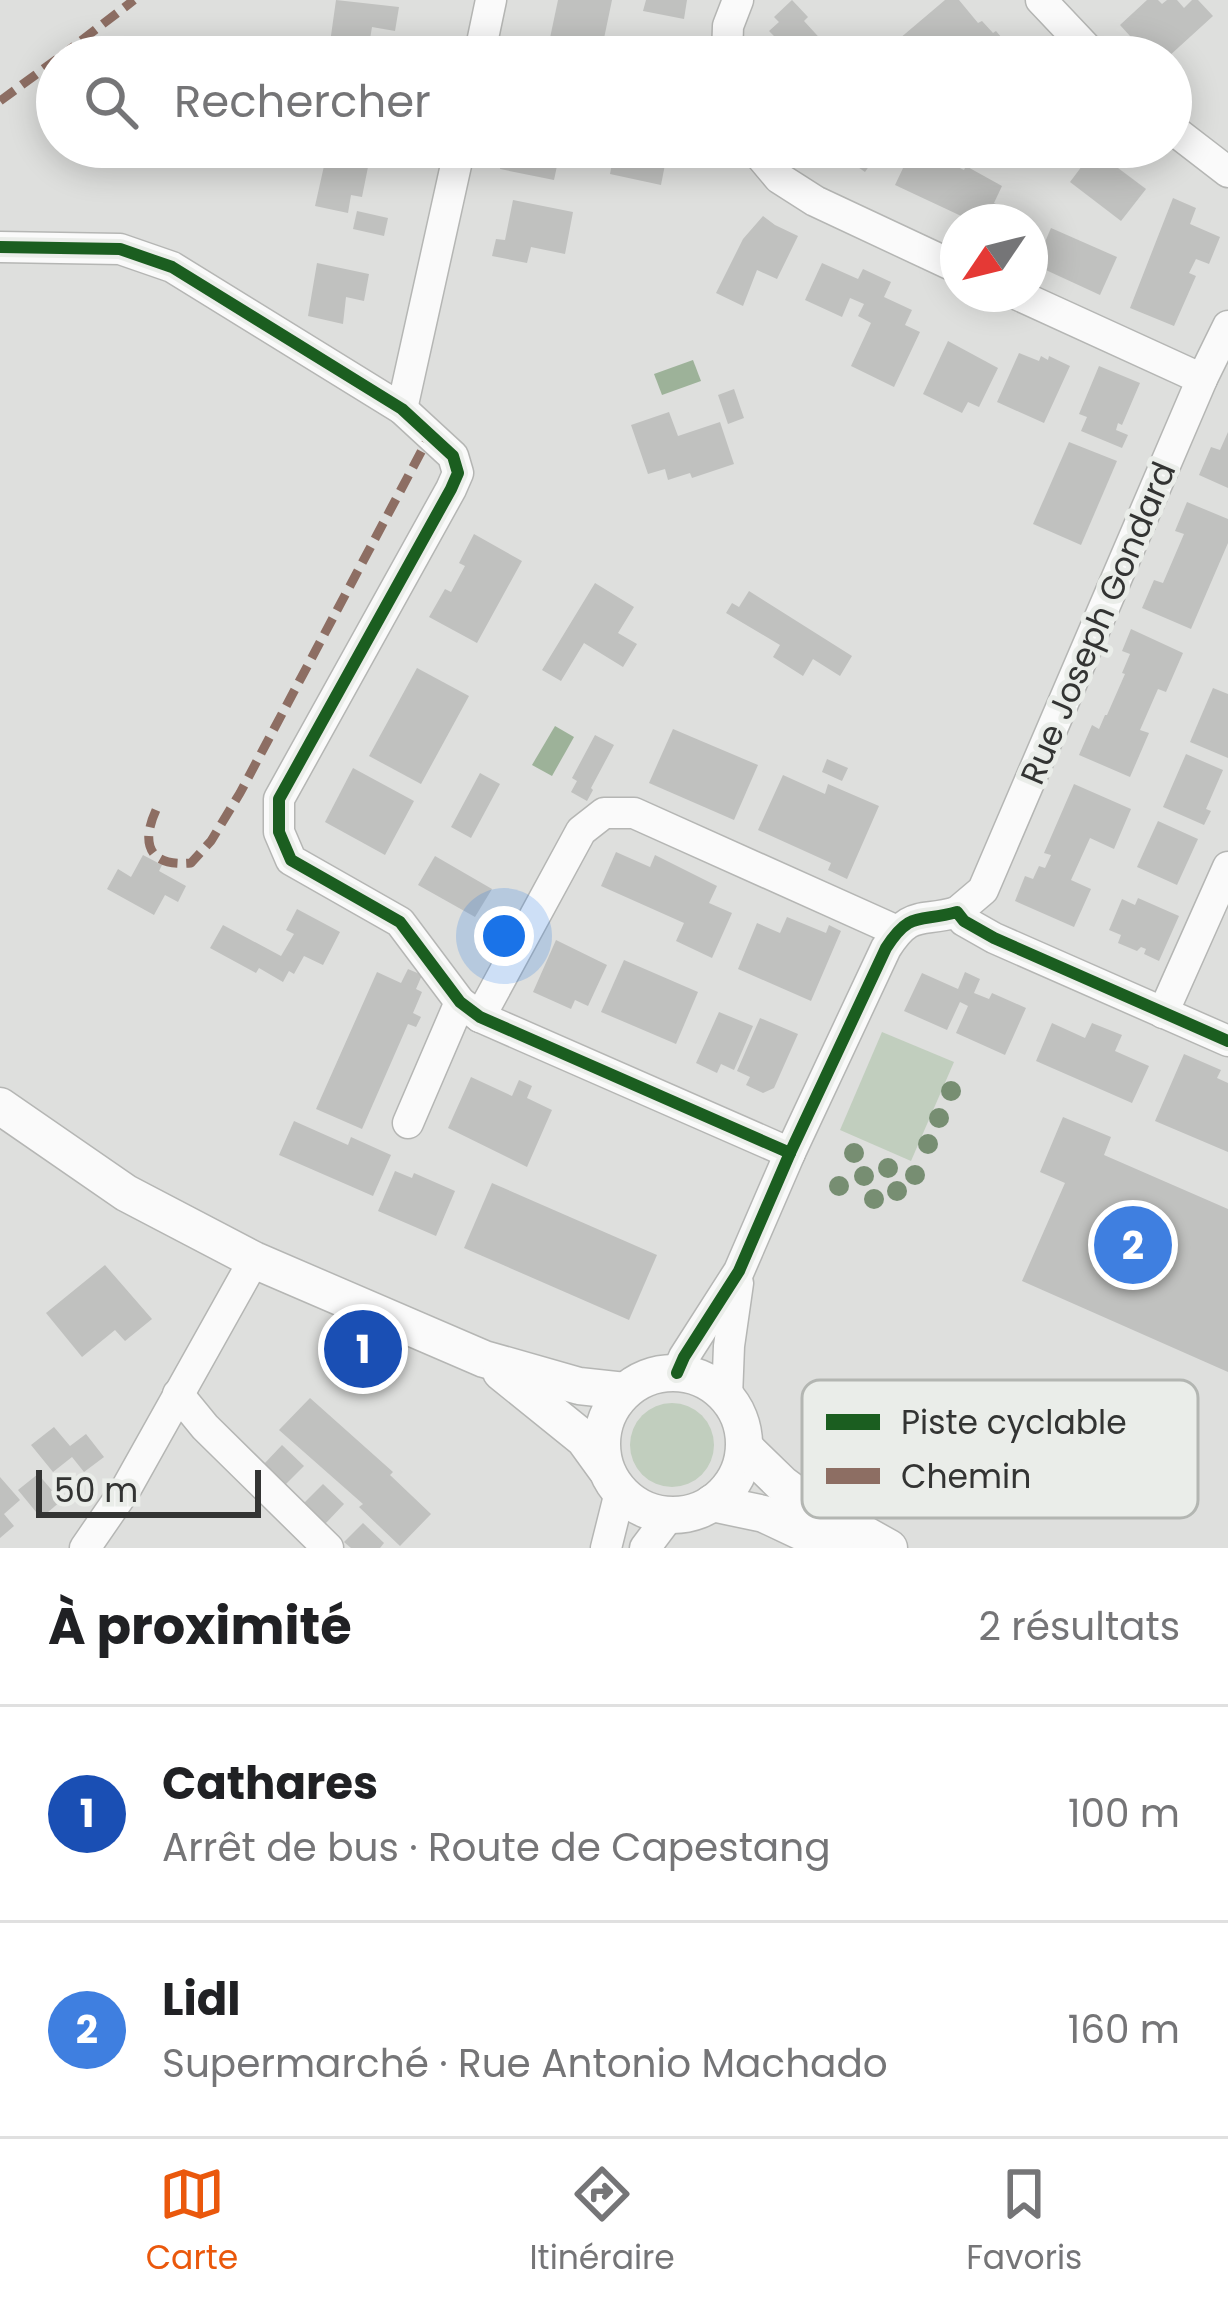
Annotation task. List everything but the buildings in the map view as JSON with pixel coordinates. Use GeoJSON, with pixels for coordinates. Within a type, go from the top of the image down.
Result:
{"type":"FeatureCollection","features":[{"type":"Feature","properties":{"kind":"main road"},"geometry":{"type":"LineString","coordinates":[[0,1106],[125,1193],[254,1260],[484,1359],[578,1386],[625,1391]]}},
{"type":"Feature","properties":{"kind":"main road"},"geometry":{"type":"LineString","coordinates":[[484,1359],[584,1439],[613,1480],[642,1509],[669,1516],[697,1512],[721,1498],[738,1475],[745,1448],[741,1420],[727,1396],[704,1379],[677,1372],[650,1376],[625,1391],[608,1413],[602,1440],[613,1480]]}},
{"type":"Feature","properties":{"kind":"main road"},"geometry":{"type":"LineString","coordinates":[[745,1448],[802,1499]]}},
{"type":"Feature","properties":{"kind":"main road"},"geometry":{"type":"LineString","coordinates":[[712,1503],[764,1514],[836,1548]]}},
{"type":"Feature","properties":{"kind":"main road"},"geometry":{"type":"LineString","coordinates":[[835,1518],[889,1548]]}},
{"type":"Feature","properties":{"kind":"street"},"geometry":{"type":"LineString","coordinates":[[483,36],[491,0]]}},
{"type":"Feature","properties":{"kind":"street"},"geometry":{"type":"LineString","coordinates":[[728,36],[738,0]]}},
{"type":"Feature","properties":{"kind":"street"},"geometry":{"type":"LineString","coordinates":[[1041,0],[1075,36]]}},
{"type":"Feature","properties":{"kind":"street"},"geometry":{"type":"LineString","coordinates":[[1192,144],[1228,172]]}},
{"type":"Feature","properties":{"kind":"street"},"geometry":{"type":"LineString","coordinates":[[402,409],[455,168]]}},
{"type":"Feature","properties":{"kind":"street"},"geometry":{"type":"LineString","coordinates":[[770,168],[815,201],[940,260]]}},
{"type":"Feature","properties":{"kind":"street"},"geometry":{"type":"LineString","coordinates":[[0,247],[120,249],[172,267],[402,409],[453,456],[458,473],[279,799],[279,832],[291,860],[400,922],[470,1010],[790,1154]]}},
{"type":"Feature","properties":{"kind":"street"},"geometry":{"type":"LineString","coordinates":[[1048,309],[1202,379]]}},
{"type":"Feature","properties":{"kind":"street","name":"Rue Joseph Gondard"},"geometry":{"type":"LineString","coordinates":[[957,912],[983,890],[1228,326]]}},
{"type":"Feature","properties":{"kind":"street"},"geometry":{"type":"LineString","coordinates":[[408,1123],[470,1010],[580,831],[604,813],[634,813],[897,931]]}},
{"type":"Feature","properties":{"kind":"street"},"geometry":{"type":"LineString","coordinates":[[1163,1013],[1228,867]]}},
{"type":"Feature","properties":{"kind":"street"},"geometry":{"type":"LineString","coordinates":[[677,1372],[740,1271],[886,948],[897,931],[915,918],[957,912],[994,938],[1228,1041]]}},
{"type":"Feature","properties":{"kind":"street"},"geometry":{"type":"LineString","coordinates":[[85,1548],[127,1487],[254,1260]]}},
{"type":"Feature","properties":{"kind":"street"},"geometry":{"type":"LineString","coordinates":[[727,1396],[740,1271]]}},
{"type":"Feature","properties":{"kind":"street"},"geometry":{"type":"LineString","coordinates":[[178,1394],[328,1548]]}},
{"type":"Feature","properties":{"kind":"street"},"geometry":{"type":"LineString","coordinates":[[606,1548],[613,1480]]}},
{"type":"Feature","properties":{"kind":"street"},"geometry":{"type":"LineString","coordinates":[[645,1548],[669,1516]]}},
{"type":"Feature","properties":{"kind":"shaded area"},"geometry":{"type":"Polygon","coordinates":[[[693,360],[701,381],[662,395],[654,374],[693,360]]]}},
{"type":"Feature","properties":{"kind":"shaded area"},"geometry":{"type":"Polygon","coordinates":[[[555,726],[574,737],[552,776],[532,765],[555,726]]]}},
{"type":"Feature","properties":{"kind":"shaded area"},"geometry":{"type":"Polygon","coordinates":[[[882,1032],[954,1062],[911,1161],[840,1130],[882,1032]]]}},
{"type":"Feature","properties":{"kind":"shaded area"},"geometry":{"type":"Polygon","coordinates":[[[672,1403],[702,1415],[714,1445],[702,1475],[672,1487],[642,1475],[630,1445],[642,1415],[672,1403]]]}},
{"type":"Feature","properties":{"kind":"marked path"},"geometry":{"type":"LineString","coordinates":[[87,36],[134,0]]}},
{"type":"Feature","properties":{"kind":"marked path"},"geometry":{"type":"LineString","coordinates":[[0,101],[36,74]]}},
{"type":"Feature","properties":{"kind":"marked path"},"geometry":{"type":"LineString","coordinates":[[156,810],[149,834],[152,851],[166,861],[191,863],[211,841],[240,793],[430,435]]}},
{"type":"Feature","properties":{"kind":"cycle path"},"geometry":{"type":"LineString","coordinates":[[0,247],[120,249],[172,267],[402,409],[453,456],[458,473],[451,489],[279,799],[279,832],[291,860],[400,922],[460,1002],[480,1017],[790,1153]]}},
{"type":"Feature","properties":{"kind":"cycle path"},"geometry":{"type":"LineString","coordinates":[[677,1373],[739,1271],[886,948],[910,922],[957,912],[994,938],[1228,1041]]}},
{"type":"Feature","properties":{"kind":"place","name":"Lidl"},"geometry":{"type":"Point","coordinates":[1133,1245]}},
{"type":"Feature","properties":{"kind":"place","name":"Cathares"},"geometry":{"type":"Point","coordinates":[363,1349]}}]}
